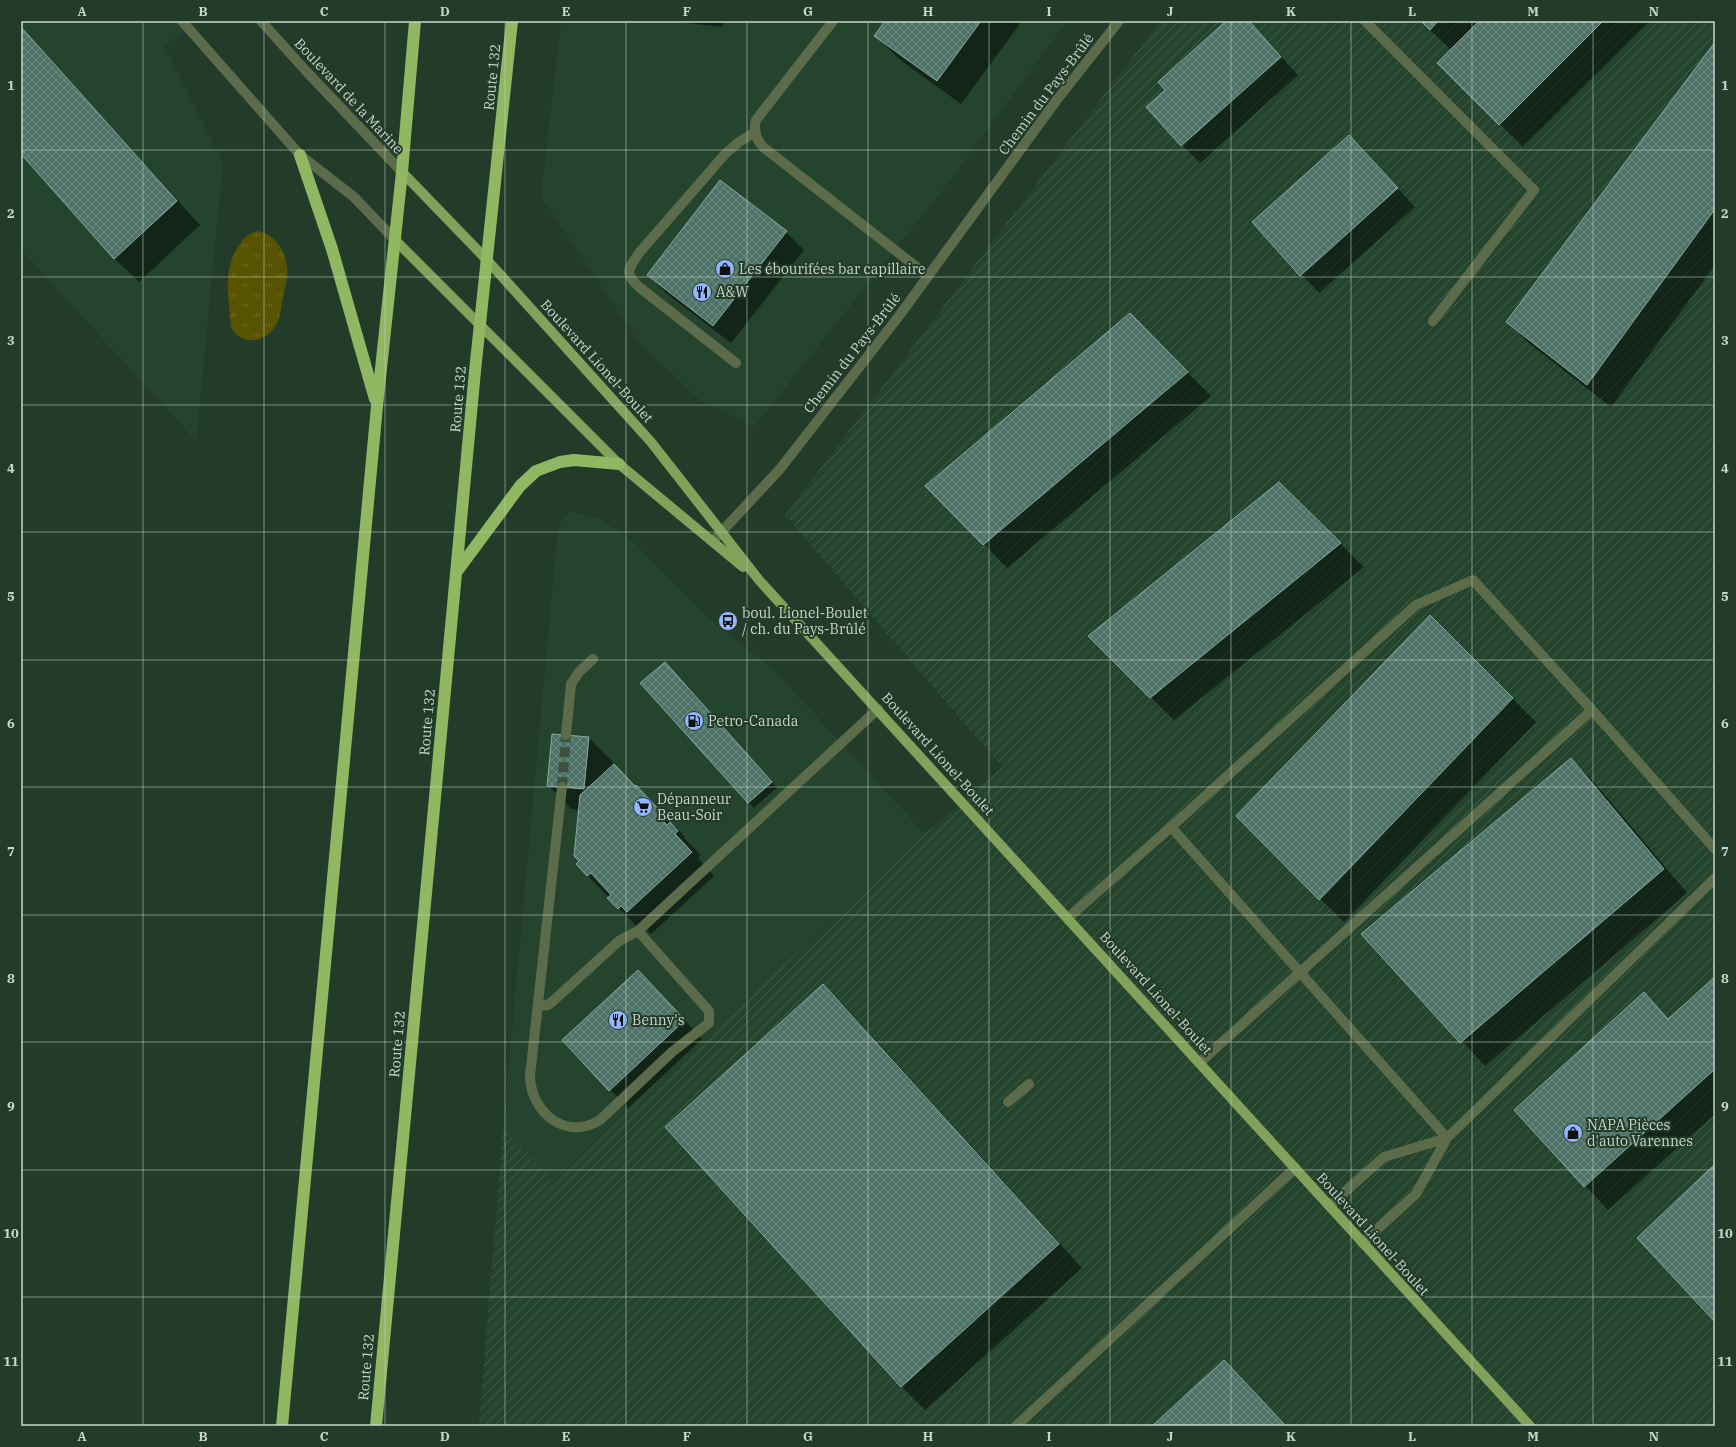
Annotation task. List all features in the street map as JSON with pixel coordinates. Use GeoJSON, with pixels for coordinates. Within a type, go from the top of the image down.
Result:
{"type":"FeatureCollection","features":[{"type":"Feature","properties":{"kind":"highway"},"geometry":{"type":"LineString","coordinates":[[282,1426],[377,406],[402,172],[415,21]]}},
{"type":"Feature","properties":{"kind":"highway","name":"Route 132"},"geometry":{"type":"LineString","coordinates":[[376,1426],[480,326],[512,21]]}},
{"type":"Feature","properties":{"kind":"highway"},"geometry":{"type":"LineString","coordinates":[[300,156],[332,249],[377,406]]}},
{"type":"Feature","properties":{"kind":"highway"},"geometry":{"type":"LineString","coordinates":[[458,570],[520,486],[536,471],[560,462],[574,460],[619,464]]}},
{"type":"Feature","properties":{"kind":"main road","name":"Boulevard Lionel-Boulet"},"geometry":{"type":"LineString","coordinates":[[402,172],[487,260],[651,442],[759,580],[878,708],[1362,1243],[1530,1426]]}},
{"type":"Feature","properties":{"kind":"main road","name":"Boulevard Lionel-Boulet"},"geometry":{"type":"LineString","coordinates":[[395,240],[619,464],[759,580]]}},
{"type":"Feature","properties":{"kind":"street"},"geometry":{"type":"LineString","coordinates":[[182,21],[300,156],[354,197],[395,240]]}},
{"type":"Feature","properties":{"kind":"street","name":"Boulevard de la Marine"},"geometry":{"type":"LineString","coordinates":[[261,21],[306,71],[402,172]]}},
{"type":"Feature","properties":{"kind":"street"},"geometry":{"type":"LineString","coordinates":[[833,21],[756,120],[756,138],[763,147],[928,276]]}},
{"type":"Feature","properties":{"kind":"street","name":"Chemin du Pays-Brûlé"},"geometry":{"type":"LineString","coordinates":[[713,541],[780,469],[899,316],[1052,107],[1119,21]]}},
{"type":"Feature","properties":{"kind":"street"},"geometry":{"type":"LineString","coordinates":[[1365,21],[1534,190],[1433,321]]}},
{"type":"Feature","properties":{"kind":"street"},"geometry":{"type":"LineString","coordinates":[[736,363],[639,287],[630,278],[629,271],[639,253],[726,153],[739,142],[755,132]]}},
{"type":"Feature","properties":{"kind":"street"},"geometry":{"type":"LineString","coordinates":[[1068,917],[1172,827],[1416,605],[1473,580],[1715,848]]}},
{"type":"Feature","properties":{"kind":"street"},"geometry":{"type":"LineString","coordinates":[[566,735],[571,684],[578,672],[593,659]]}},
{"type":"Feature","properties":{"kind":"street"},"geometry":{"type":"LineString","coordinates":[[538,1006],[548,1005],[619,942],[638,931],[878,708]]}},
{"type":"Feature","properties":{"kind":"street"},"geometry":{"type":"LineString","coordinates":[[1199,1063],[1298,972],[1592,710]]}},
{"type":"Feature","properties":{"kind":"street"},"geometry":{"type":"LineString","coordinates":[[562,787],[530,1076],[530,1089],[534,1099],[542,1111],[560,1124],[581,1127],[591,1125],[600,1120],[672,1052],[708,1024],[709,1011],[638,931]]}},
{"type":"Feature","properties":{"kind":"street"},"geometry":{"type":"LineString","coordinates":[[1172,827],[1298,972],[1447,1138]]}},
{"type":"Feature","properties":{"kind":"street"},"geometry":{"type":"LineString","coordinates":[[1362,1243],[1416,1194],[1447,1138],[1715,878]]}},
{"type":"Feature","properties":{"kind":"street"},"geometry":{"type":"LineString","coordinates":[[1008,1102],[1029,1084]]}},
{"type":"Feature","properties":{"kind":"street"},"geometry":{"type":"LineString","coordinates":[[1329,1206],[1384,1157],[1447,1138]]}},
{"type":"Feature","properties":{"kind":"street"},"geometry":{"type":"LineString","coordinates":[[1016,1426],[1294,1168]]}},
{"type":"Feature","properties":{"kind":"shaded area"},"geometry":{"type":"Polygon","coordinates":[[[21,21],[202,21],[164,46],[223,164],[196,441],[21,250],[21,21]]]}},
{"type":"Feature","properties":{"kind":"shaded area"},"geometry":{"type":"Polygon","coordinates":[[[561,21],[1067,21],[950,181],[754,427],[700,400],[641,345],[541,197],[561,21]]]}},
{"type":"Feature","properties":{"kind":"shaded area"},"geometry":{"type":"Polygon","coordinates":[[[1160,21],[1715,21],[1715,1426],[479,1426],[503,1128],[553,1180],[925,834],[1002,767],[785,515],[1160,21]]]}},
{"type":"Feature","properties":{"kind":"shaded area"},"geometry":{"type":"Polygon","coordinates":[[[569,511],[600,519],[634,542],[707,617],[774,670],[925,834],[553,1180],[503,1128],[558,527],[569,511]]]}},
{"type":"Feature","properties":{"kind":"green space"},"geometry":{"type":"Polygon","coordinates":[[[258,231],[269,235],[278,244],[286,260],[287,274],[279,319],[273,330],[261,338],[248,340],[236,334],[231,328],[228,296],[228,274],[230,264],[239,245],[247,236],[258,231]]]}},
{"type":"Feature","properties":{"kind":"building"},"geometry":{"type":"Polygon","coordinates":[[[885,21],[981,21],[937,81],[874,36],[885,21]]]}},
{"type":"Feature","properties":{"kind":"building"},"geometry":{"type":"Polygon","coordinates":[[[1226,21],[1249,21],[1281,57],[1181,146],[1146,107],[1165,90],[1158,82],[1226,21]]]}},
{"type":"Feature","properties":{"kind":"building"},"geometry":{"type":"Polygon","coordinates":[[[1421,21],[1438,21],[1430,30],[1421,21]]]}},
{"type":"Feature","properties":{"kind":"building"},"geometry":{"type":"Polygon","coordinates":[[[1479,21],[1603,21],[1499,125],[1437,63],[1479,21]]]}},
{"type":"Feature","properties":{"kind":"building"},"geometry":{"type":"Polygon","coordinates":[[[21,27],[177,201],[114,259],[21,154],[21,27]]]}},
{"type":"Feature","properties":{"kind":"building"},"geometry":{"type":"Polygon","coordinates":[[[1715,42],[1715,209],[1587,385],[1506,322],[1715,42]]]}},
{"type":"Feature","properties":{"kind":"building"},"geometry":{"type":"Polygon","coordinates":[[[1349,135],[1398,188],[1300,276],[1252,222],[1349,135]]]}},
{"type":"Feature","properties":{"kind":"building"},"geometry":{"type":"Polygon","coordinates":[[[720,180],[787,231],[713,326],[647,275],[720,180]]]}},
{"type":"Feature","properties":{"kind":"building"},"geometry":{"type":"Polygon","coordinates":[[[1130,313],[1188,372],[983,545],[925,486],[1130,313]]]}},
{"type":"Feature","properties":{"kind":"building"},"geometry":{"type":"Polygon","coordinates":[[[1279,482],[1341,543],[1150,698],[1088,636],[1279,482]]]}},
{"type":"Feature","properties":{"kind":"building"},"geometry":{"type":"Polygon","coordinates":[[[1430,615],[1513,698],[1319,900],[1236,816],[1430,615]]]}},
{"type":"Feature","properties":{"kind":"building"},"geometry":{"type":"Polygon","coordinates":[[[665,662],[772,782],[748,803],[640,683],[665,662]]]}},
{"type":"Feature","properties":{"kind":"building"},"geometry":{"type":"Polygon","coordinates":[[[552,734],[589,737],[584,789],[547,786],[552,734]]]}},
{"type":"Feature","properties":{"kind":"building"},"geometry":{"type":"Polygon","coordinates":[[[1571,758],[1664,869],[1460,1043],[1361,934],[1571,758]]]}},
{"type":"Feature","properties":{"kind":"building"},"geometry":{"type":"Polygon","coordinates":[[[614,764],[662,813],[659,816],[667,825],[670,822],[678,831],[675,834],[692,852],[627,912],[621,906],[618,909],[607,898],[611,895],[591,873],[587,876],[576,864],[579,861],[574,856],[580,795],[614,764]]]}},
{"type":"Feature","properties":{"kind":"building"},"geometry":{"type":"Polygon","coordinates":[[[638,970],[685,1020],[609,1091],[562,1040],[638,970]]]}},
{"type":"Feature","properties":{"kind":"building"},"geometry":{"type":"Polygon","coordinates":[[[1715,977],[1715,1069],[1584,1187],[1514,1110],[1644,992],[1668,1019],[1715,977]]]}},
{"type":"Feature","properties":{"kind":"building"},"geometry":{"type":"Polygon","coordinates":[[[823,984],[1059,1244],[901,1387],[665,1127],[823,984]]]}},
{"type":"Feature","properties":{"kind":"building"},"geometry":{"type":"Polygon","coordinates":[[[1715,1164],[1715,1322],[1637,1238],[1715,1164]]]}},
{"type":"Feature","properties":{"kind":"building"},"geometry":{"type":"Polygon","coordinates":[[[1224,1360],[1286,1426],[1152,1426],[1224,1360]]]}},
{"type":"Feature","properties":{"kind":"tunnel"},"geometry":{"type":"LineString","coordinates":[[562,787],[566,735]]}},
{"type":"Feature","properties":{"kind":"place","name":"Les ébourifées bar capillaire"},"geometry":{"type":"Point","coordinates":[725,269]}},
{"type":"Feature","properties":{"kind":"place","name":"A&W"},"geometry":{"type":"Point","coordinates":[702,292]}},
{"type":"Feature","properties":{"kind":"place","name":"boul. Lionel-Boulet / ch. du Pays-Brûlé"},"geometry":{"type":"Point","coordinates":[728,621]}},
{"type":"Feature","properties":{"kind":"place","name":"Petro-Canada"},"geometry":{"type":"Point","coordinates":[694,721]}},
{"type":"Feature","properties":{"kind":"place","name":"Dépanneur Beau-Soir"},"geometry":{"type":"Point","coordinates":[643,807]}},
{"type":"Feature","properties":{"kind":"place","name":"Benny's"},"geometry":{"type":"Point","coordinates":[618,1020]}},
{"type":"Feature","properties":{"kind":"place","name":"NAPA Pièces d'auto Varennes"},"geometry":{"type":"Point","coordinates":[1573,1133]}}]}
